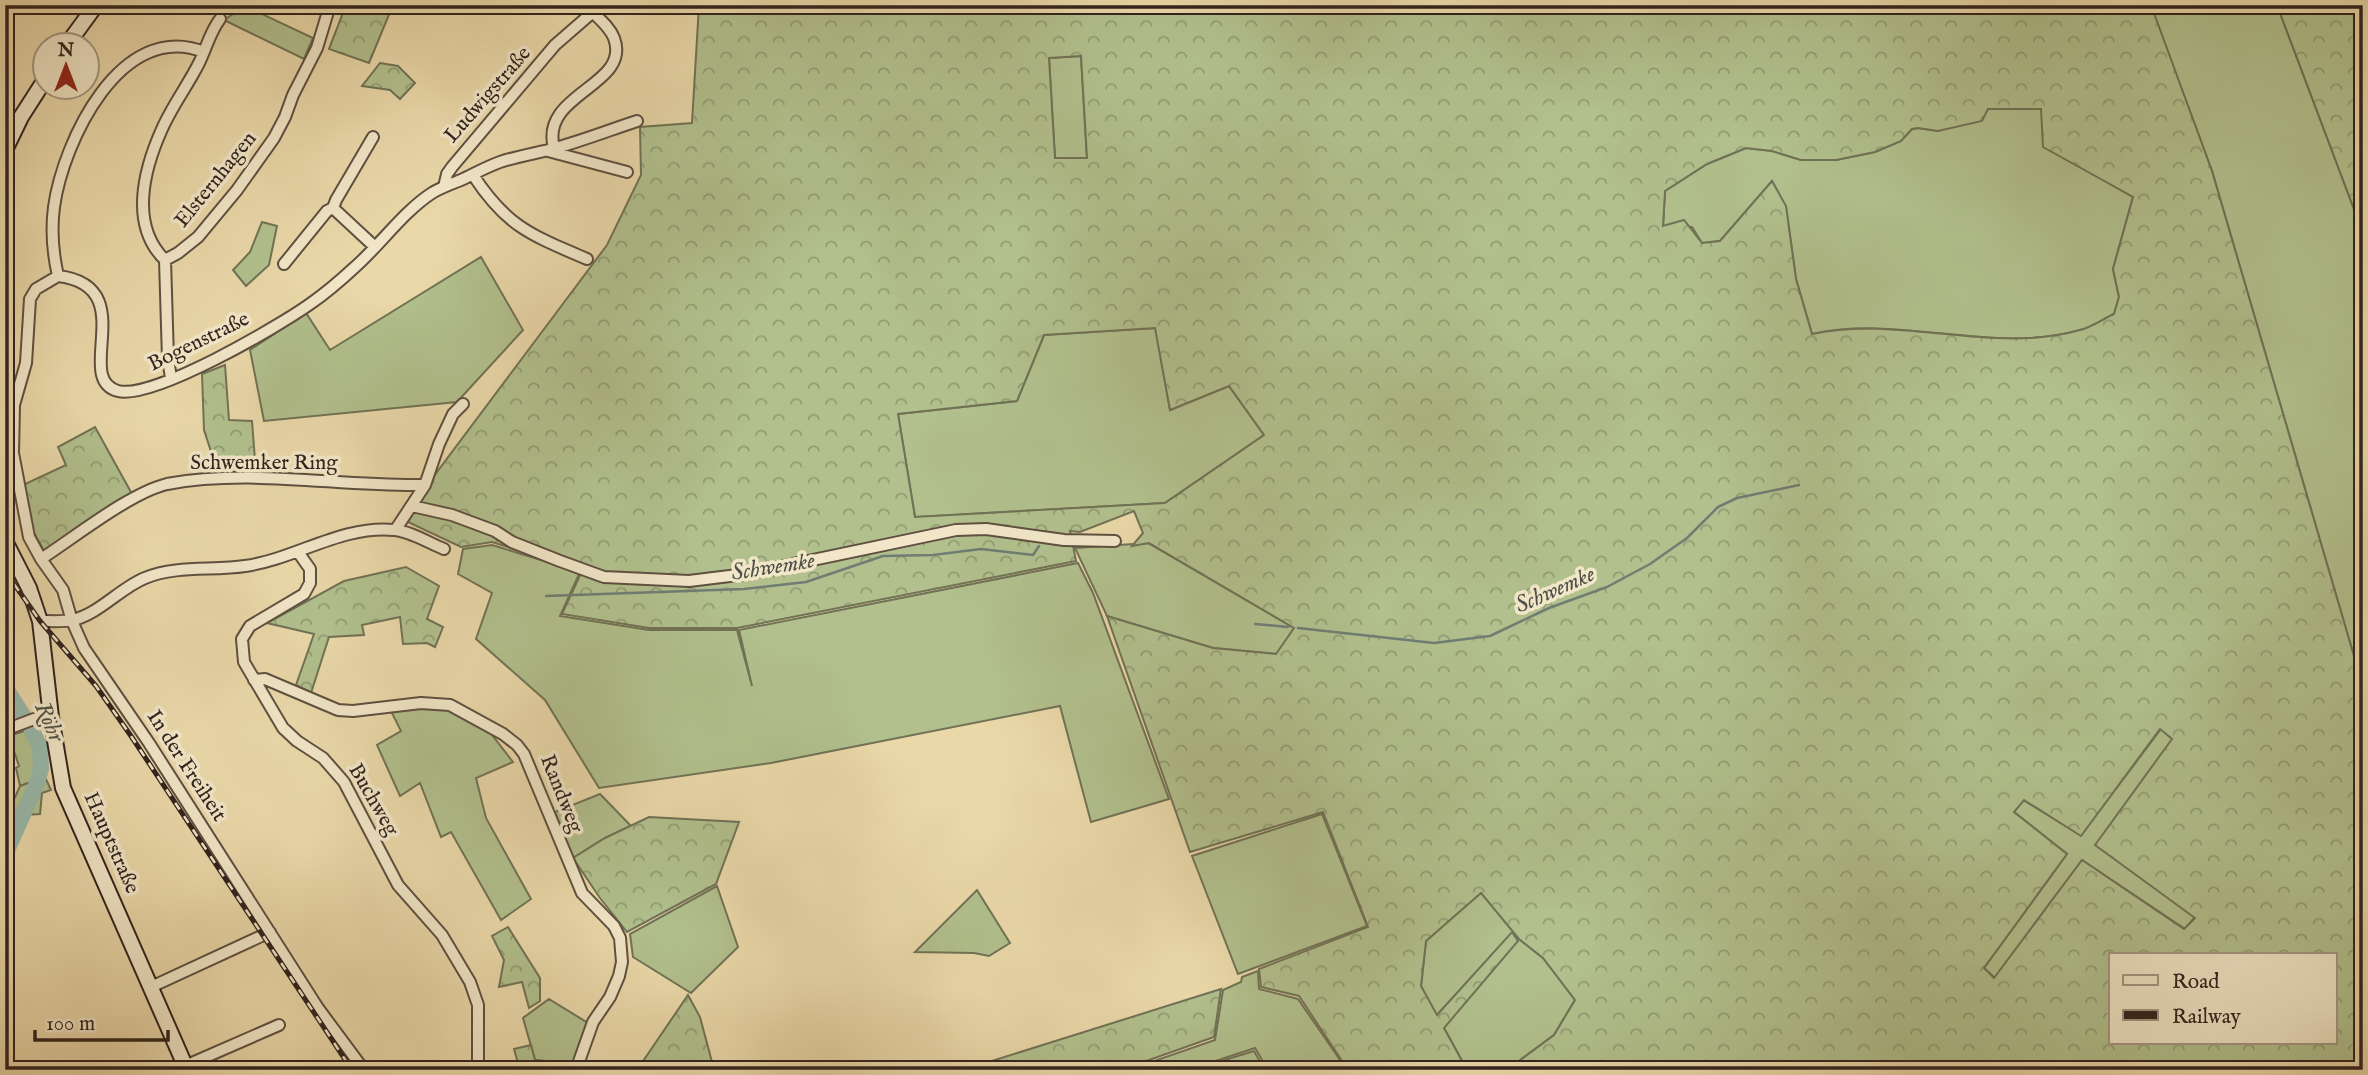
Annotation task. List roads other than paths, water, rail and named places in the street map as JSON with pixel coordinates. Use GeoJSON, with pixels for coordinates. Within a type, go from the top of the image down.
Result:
{"type":"FeatureCollection","features":[{"type":"Feature","properties":{"kind":"main road"},"geometry":{"type":"LineString","coordinates":[[76,32],[96,5]]}},
{"type":"Feature","properties":{"kind":"main road"},"geometry":{"type":"LineString","coordinates":[[6,146],[32,100]]}},
{"type":"Feature","properties":{"kind":"main road","name":"Hauptstraße"},"geometry":{"type":"LineString","coordinates":[[5,541],[29,588],[40,621],[51,717],[63,788],[186,1068]]}},
{"type":"Feature","properties":{"kind":"street","name":"Elsternhagen"},"geometry":{"type":"LineString","coordinates":[[165,260],[198,237],[237,190],[274,138],[317,47],[330,5]]}},
{"type":"Feature","properties":{"kind":"street"},"geometry":{"type":"LineString","coordinates":[[551,149],[554,128],[562,110],[606,74],[615,58],[614,39],[593,8]]}},
{"type":"Feature","properties":{"kind":"street","name":"Ludwigstraße"},"geometry":{"type":"LineString","coordinates":[[444,187],[452,167],[555,46],[593,8]]}},
{"type":"Feature","properties":{"kind":"street"},"geometry":{"type":"LineString","coordinates":[[171,378],[165,260],[152,244],[147,232],[142,200],[154,148],[163,126],[220,19]]}},
{"type":"Feature","properties":{"kind":"street"},"geometry":{"type":"LineString","coordinates":[[58,276],[54,260],[54,204],[62,169],[79,127],[119,74],[139,56],[176,45],[204,52]]}},
{"type":"Feature","properties":{"kind":"street","name":"Bogenstraße"},"geometry":{"type":"LineString","coordinates":[[58,276],[82,283],[100,303],[104,323],[101,366],[102,375],[109,386],[118,391],[148,389],[245,344],[310,304],[355,268],[431,193],[500,162],[551,149],[637,121]]}},
{"type":"Feature","properties":{"kind":"street"},"geometry":{"type":"LineString","coordinates":[[284,264],[327,211],[333,208],[373,137]]}},
{"type":"Feature","properties":{"kind":"street","name":"Bogenstraße"},"geometry":{"type":"LineString","coordinates":[[551,149],[626,172]]}},
{"type":"Feature","properties":{"kind":"street"},"geometry":{"type":"LineString","coordinates":[[472,175],[490,202],[509,220],[533,237],[587,260]]}},
{"type":"Feature","properties":{"kind":"street"},"geometry":{"type":"LineString","coordinates":[[333,208],[375,247]]}},
{"type":"Feature","properties":{"kind":"street","name":"In der Freiheit"},"geometry":{"type":"LineString","coordinates":[[58,276],[36,289],[30,299],[26,363],[14,405],[13,453],[29,537],[63,590],[83,648],[142,733],[318,1008],[364,1070]]}},
{"type":"Feature","properties":{"kind":"street"},"geometry":{"type":"LineString","coordinates":[[396,530],[425,485],[448,424],[463,404]]}},
{"type":"Feature","properties":{"kind":"street","name":"Schwemker Ring"},"geometry":{"type":"LineString","coordinates":[[41,559],[117,509],[158,486],[167,484],[202,480],[278,478],[386,486],[425,485]]}},
{"type":"Feature","properties":{"kind":"street"},"geometry":{"type":"LineString","coordinates":[[412,506],[452,515],[495,531],[512,542],[604,577],[690,581],[746,574],[956,530],[986,529],[1064,540],[1115,541]]}},
{"type":"Feature","properties":{"kind":"street"},"geometry":{"type":"LineString","coordinates":[[40,621],[72,621],[89,614],[130,584],[147,577],[168,572],[246,566],[298,552],[305,547],[340,536],[396,530],[444,549]]}},
{"type":"Feature","properties":{"kind":"street","name":"Buchweg"},"geometry":{"type":"LineString","coordinates":[[298,552],[310,569],[311,579],[307,590],[297,599],[250,626],[242,639],[242,657],[288,734],[323,758],[339,775],[398,885],[442,935],[470,982],[478,1005],[478,1070]]}},
{"type":"Feature","properties":{"kind":"street","name":"Randweg"},"geometry":{"type":"LineString","coordinates":[[254,680],[265,679],[344,711],[399,704],[450,705],[492,727],[521,750],[582,893],[614,926],[620,938],[622,962],[619,976],[593,1022],[576,1070]]}},
{"type":"Feature","properties":{"kind":"street"},"geometry":{"type":"LineString","coordinates":[[9,729],[34,719],[51,717]]}},
{"type":"Feature","properties":{"kind":"street"},"geometry":{"type":"LineString","coordinates":[[151,987],[270,932]]}},
{"type":"Feature","properties":{"kind":"street"},"geometry":{"type":"LineString","coordinates":[[186,1068],[279,1025]]}},
{"type":"Feature","properties":{"kind":"waterway","name":"Schwemke"},"geometry":{"type":"LineString","coordinates":[[1298,628],[1434,643],[1490,636],[1549,608],[1607,587],[1650,564],[1687,538],[1718,507],[1737,498],[1799,485]]}},
{"type":"Feature","properties":{"kind":"waterway","name":"Schwemke"},"geometry":{"type":"LineString","coordinates":[[546,596],[744,589],[806,582],[883,556],[933,555],[981,549],[1033,555],[1039,546]]}},
{"type":"Feature","properties":{"kind":"waterway","name":"Schwemke"},"geometry":{"type":"LineString","coordinates":[[1255,624],[1288,627]]}},
{"type":"Feature","properties":{"kind":"waterway","name":"Röhr"},"geometry":{"type":"LineString","coordinates":[[5,687],[31,728],[40,748],[41,769],[5,855]]}},
{"type":"Feature","properties":{"kind":"railway"},"geometry":{"type":"LineString","coordinates":[[5,571],[40,621],[96,686],[131,736],[352,1070]]}}]}
